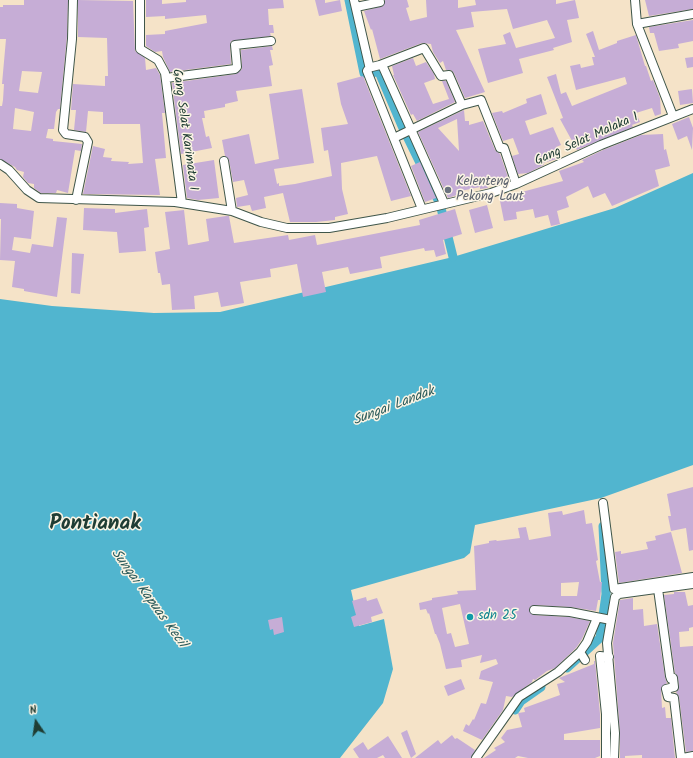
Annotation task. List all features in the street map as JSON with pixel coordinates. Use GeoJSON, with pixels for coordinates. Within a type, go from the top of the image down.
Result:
{"type":"FeatureCollection","features":[{"type":"Feature","properties":{"kind":"street"},"geometry":{"type":"LineString","coordinates":[[73,0],[72,39],[63,130],[66,134],[85,137],[88,142],[76,200]]}},
{"type":"Feature","properties":{"kind":"street","name":"Gang Selat Karimata I"},"geometry":{"type":"LineString","coordinates":[[140,0],[140,49],[158,60],[162,66],[166,78],[182,203]]}},
{"type":"Feature","properties":{"kind":"street"},"geometry":{"type":"LineString","coordinates":[[635,0],[637,24],[673,116]]}},
{"type":"Feature","properties":{"kind":"street"},"geometry":{"type":"LineString","coordinates":[[380,2],[355,4],[370,67],[367,71],[422,209]]}},
{"type":"Feature","properties":{"kind":"street"},"geometry":{"type":"LineString","coordinates":[[637,24],[693,14]]}},
{"type":"Feature","properties":{"kind":"street"},"geometry":{"type":"LineString","coordinates":[[166,78],[235,69],[237,67],[234,45],[271,41]]}},
{"type":"Feature","properties":{"kind":"street"},"geometry":{"type":"LineString","coordinates":[[370,67],[380,65],[424,48],[441,76],[449,75],[462,105]]}},
{"type":"Feature","properties":{"kind":"street"},"geometry":{"type":"LineString","coordinates":[[380,65],[383,67],[444,203]]}},
{"type":"Feature","properties":{"kind":"street"},"geometry":{"type":"LineString","coordinates":[[394,138],[412,131],[462,105],[481,100],[500,148],[504,148],[516,184]]}},
{"type":"Feature","properties":{"kind":"street","name":"Gang Selat Malaka 1"},"geometry":{"type":"LineString","coordinates":[[0,164],[9,170],[27,190],[39,198],[182,203],[232,211],[261,222],[287,228],[300,229],[358,224],[434,205],[491,193],[516,184],[579,154],[693,109]]}},
{"type":"Feature","properties":{"kind":"street"},"geometry":{"type":"LineString","coordinates":[[224,161],[232,211]]}},
{"type":"Feature","properties":{"kind":"street"},"geometry":{"type":"LineString","coordinates":[[603,503],[614,593],[605,657],[614,758]]}},
{"type":"Feature","properties":{"kind":"street"},"geometry":{"type":"LineString","coordinates":[[614,593],[692,581]]}},
{"type":"Feature","properties":{"kind":"street"},"geometry":{"type":"LineString","coordinates":[[614,593],[619,594],[658,589],[692,581]]}},
{"type":"Feature","properties":{"kind":"street"},"geometry":{"type":"LineString","coordinates":[[658,589],[670,676],[671,679],[673,678],[674,687],[666,689],[668,697],[674,698],[682,758],[693,756]]}},
{"type":"Feature","properties":{"kind":"street"},"geometry":{"type":"LineString","coordinates":[[534,610],[570,612],[611,620]]}},
{"type":"Feature","properties":{"kind":"street"},"geometry":{"type":"LineString","coordinates":[[476,758],[519,697],[558,672],[580,652],[587,642],[597,618]]}},
{"type":"Feature","properties":{"kind":"street"},"geometry":{"type":"LineString","coordinates":[[580,652],[585,660]]}},
{"type":"Feature","properties":{"kind":"street"},"geometry":{"type":"LineString","coordinates":[[606,758],[610,714]]}},
{"type":"Feature","properties":{"kind":"water"},"geometry":{"type":"Polygon","coordinates":[[[693,173],[693,465],[601,498],[475,525],[470,553],[464,558],[351,590],[359,626],[384,619],[393,669],[383,703],[340,758],[0,758],[0,299],[52,306],[154,313],[220,312],[453,257],[615,208],[693,173]]]}},
{"type":"Feature","properties":{"kind":"building"},"geometry":{"type":"Polygon","coordinates":[[[24,0],[68,0],[67,36],[60,109],[56,112],[54,129],[48,129],[46,138],[53,139],[53,141],[82,144],[81,151],[75,150],[68,193],[57,190],[56,193],[41,193],[34,188],[34,184],[28,183],[23,177],[24,172],[17,170],[15,167],[0,159],[0,106],[2,106],[3,100],[4,84],[2,84],[6,39],[0,39],[0,7],[3,7],[3,5],[24,5],[24,0]],[[22,71],[19,91],[38,93],[42,72],[22,71]],[[15,108],[13,129],[31,131],[34,112],[15,108]]]}},
{"type":"Feature","properties":{"kind":"building"},"geometry":{"type":"Polygon","coordinates":[[[78,0],[133,1],[135,51],[145,58],[146,70],[156,68],[160,75],[165,113],[162,113],[166,158],[155,159],[160,195],[83,194],[93,146],[105,149],[103,157],[112,158],[111,161],[129,162],[128,164],[143,163],[140,124],[103,124],[103,112],[88,111],[86,132],[74,130],[76,110],[71,110],[73,84],[105,86],[105,76],[108,76],[107,38],[78,37],[78,0]]]}},
{"type":"Feature","properties":{"kind":"building"},"geometry":{"type":"Polygon","coordinates":[[[146,0],[162,0],[162,4],[186,2],[186,0],[283,0],[284,8],[268,9],[269,25],[273,25],[274,33],[270,33],[271,36],[231,41],[231,64],[170,72],[163,57],[162,51],[155,52],[146,46],[146,35],[165,34],[165,31],[207,23],[206,15],[165,19],[165,16],[146,17],[146,0]]]}},
{"type":"Feature","properties":{"kind":"building"},"geometry":{"type":"Polygon","coordinates":[[[315,0],[325,0],[325,3],[340,0],[342,11],[319,16],[315,0]]]}},
{"type":"Feature","properties":{"kind":"building"},"geometry":{"type":"Polygon","coordinates":[[[385,0],[407,0],[409,7],[406,8],[410,21],[427,17],[426,0],[458,0],[458,8],[476,5],[475,0],[556,0],[556,4],[575,0],[579,18],[567,20],[572,42],[553,48],[554,50],[519,59],[523,73],[488,83],[478,49],[506,44],[503,35],[510,32],[516,48],[555,38],[547,20],[513,29],[507,9],[471,12],[474,27],[456,30],[485,92],[465,98],[454,73],[451,70],[446,70],[443,61],[440,63],[433,52],[431,44],[422,43],[380,59],[372,29],[371,30],[364,11],[383,6],[385,0]]]}},
{"type":"Feature","properties":{"kind":"building"},"geometry":{"type":"Polygon","coordinates":[[[645,0],[693,0],[693,9],[649,16],[645,0]]]}},
{"type":"Feature","properties":{"kind":"building"},"geometry":{"type":"Polygon","coordinates":[[[693,20],[693,41],[678,44],[679,48],[659,51],[654,33],[650,33],[649,27],[693,20]]]}},
{"type":"Feature","properties":{"kind":"building"},"geometry":{"type":"Polygon","coordinates":[[[593,31],[599,50],[617,43],[617,41],[636,35],[645,66],[651,81],[653,80],[660,98],[661,114],[655,116],[652,108],[636,113],[640,122],[632,125],[633,127],[577,150],[560,119],[563,118],[547,77],[556,74],[561,94],[566,92],[572,106],[627,84],[625,77],[576,90],[570,66],[580,64],[581,68],[594,65],[592,57],[595,57],[586,34],[593,31]]]}},
{"type":"Feature","properties":{"kind":"building"},"geometry":{"type":"Polygon","coordinates":[[[272,46],[273,50],[270,50],[273,65],[269,66],[272,86],[236,91],[238,101],[225,104],[225,107],[204,111],[205,118],[202,118],[206,137],[209,136],[212,148],[181,154],[172,83],[236,74],[242,69],[241,50],[272,46]]]}},
{"type":"Feature","properties":{"kind":"building"},"geometry":{"type":"Polygon","coordinates":[[[693,57],[693,67],[687,68],[685,58],[693,57]]]}},
{"type":"Feature","properties":{"kind":"building"},"geometry":{"type":"Polygon","coordinates":[[[413,58],[416,66],[426,62],[434,74],[435,79],[424,83],[433,104],[449,99],[442,81],[446,81],[455,102],[417,121],[413,114],[411,115],[393,75],[392,66],[413,58]]]}},
{"type":"Feature","properties":{"kind":"building"},"geometry":{"type":"Polygon","coordinates":[[[363,76],[411,196],[391,201],[377,156],[341,163],[342,189],[348,214],[335,217],[335,220],[290,222],[283,193],[264,197],[266,208],[252,211],[250,205],[237,207],[236,198],[248,195],[244,180],[233,182],[229,160],[225,156],[222,140],[249,134],[255,164],[279,159],[269,94],[302,89],[314,163],[274,169],[277,184],[279,183],[279,186],[295,184],[332,176],[328,150],[324,151],[321,128],[348,124],[341,104],[337,83],[363,76]]]}},
{"type":"Feature","properties":{"kind":"building"},"geometry":{"type":"Polygon","coordinates":[[[692,89],[693,103],[680,105],[678,91],[692,89]]]}},
{"type":"Feature","properties":{"kind":"building"},"geometry":{"type":"Polygon","coordinates":[[[541,94],[547,114],[525,121],[530,135],[553,127],[561,145],[556,147],[560,158],[543,163],[544,165],[528,173],[518,174],[512,156],[519,154],[513,138],[503,141],[492,113],[502,111],[503,113],[527,103],[526,99],[541,94]]]}},
{"type":"Feature","properties":{"kind":"building"},"geometry":{"type":"Polygon","coordinates":[[[464,110],[465,121],[469,121],[469,125],[483,121],[495,150],[500,154],[509,180],[487,186],[488,188],[480,189],[480,187],[456,192],[457,195],[448,198],[418,132],[464,110]],[[457,119],[438,128],[459,151],[457,119]]]}},
{"type":"Feature","properties":{"kind":"building"},"geometry":{"type":"Polygon","coordinates":[[[689,117],[693,128],[692,150],[687,136],[678,140],[672,124],[689,117]]]}},
{"type":"Feature","properties":{"kind":"building"},"geometry":{"type":"Polygon","coordinates":[[[663,134],[664,150],[666,149],[670,166],[655,170],[659,186],[612,206],[605,193],[593,198],[588,186],[566,197],[569,207],[557,211],[560,224],[551,226],[548,215],[535,218],[533,209],[516,212],[517,219],[504,221],[500,201],[519,196],[518,193],[563,181],[559,171],[584,162],[582,160],[603,150],[641,135],[663,134]]]}},
{"type":"Feature","properties":{"kind":"building"},"geometry":{"type":"Polygon","coordinates":[[[214,160],[219,198],[198,200],[187,198],[183,165],[214,160]]]}},
{"type":"Feature","properties":{"kind":"building"},"geometry":{"type":"Polygon","coordinates":[[[420,162],[436,198],[425,202],[411,166],[420,162]]]}},
{"type":"Feature","properties":{"kind":"building"},"geometry":{"type":"Polygon","coordinates":[[[0,203],[17,204],[17,208],[34,211],[31,239],[14,237],[12,250],[30,253],[32,244],[53,247],[57,217],[67,218],[57,297],[24,291],[24,289],[12,287],[15,261],[0,260],[0,203]]]}},
{"type":"Feature","properties":{"kind":"building"},"geometry":{"type":"Polygon","coordinates":[[[487,205],[493,228],[475,233],[469,210],[487,205]]]}},
{"type":"Feature","properties":{"kind":"building"},"geometry":{"type":"Polygon","coordinates":[[[84,208],[115,209],[115,213],[147,209],[149,227],[144,228],[146,251],[119,253],[117,232],[83,230],[84,208]]]}},
{"type":"Feature","properties":{"kind":"building"},"geometry":{"type":"Polygon","coordinates":[[[455,209],[462,234],[443,240],[446,254],[436,257],[434,250],[425,251],[424,248],[380,257],[382,268],[350,274],[348,267],[322,272],[326,292],[303,297],[297,264],[270,269],[271,277],[240,282],[244,303],[221,307],[218,292],[194,296],[195,309],[172,310],[170,284],[162,285],[160,273],[158,273],[155,252],[170,249],[165,212],[184,210],[188,245],[209,241],[206,219],[229,216],[234,243],[288,235],[289,240],[315,235],[317,245],[420,225],[419,220],[455,209]]]}},
{"type":"Feature","properties":{"kind":"building"},"geometry":{"type":"Polygon","coordinates":[[[72,253],[84,254],[80,294],[71,293],[72,253]]]}},
{"type":"Feature","properties":{"kind":"building"},"geometry":{"type":"Polygon","coordinates":[[[693,487],[693,550],[689,551],[686,528],[671,531],[668,516],[671,516],[667,494],[693,487]]]}},
{"type":"Feature","properties":{"kind":"building"},"geometry":{"type":"Polygon","coordinates":[[[584,510],[586,524],[592,523],[598,560],[596,561],[600,582],[602,582],[600,600],[598,600],[596,611],[570,607],[534,605],[530,607],[529,610],[533,615],[569,617],[590,621],[576,648],[555,668],[547,671],[535,680],[533,679],[532,682],[512,697],[506,696],[503,710],[482,740],[463,731],[466,724],[469,726],[473,719],[474,720],[481,703],[486,704],[493,682],[479,679],[481,671],[498,664],[496,659],[480,663],[482,655],[461,660],[462,667],[446,669],[440,644],[435,634],[429,613],[428,614],[426,609],[420,610],[419,603],[432,600],[432,598],[458,594],[457,591],[476,590],[474,546],[489,543],[489,541],[520,538],[518,528],[526,527],[529,540],[551,536],[548,513],[562,511],[563,515],[584,510]],[[579,582],[561,583],[561,596],[577,596],[579,582]],[[460,604],[442,608],[447,634],[451,633],[455,647],[469,644],[460,604]]]}},
{"type":"Feature","properties":{"kind":"building"},"geometry":{"type":"Polygon","coordinates":[[[671,532],[682,573],[619,583],[615,552],[621,551],[621,554],[648,549],[646,542],[656,540],[655,536],[671,532]]]}},
{"type":"Feature","properties":{"kind":"building"},"geometry":{"type":"Polygon","coordinates":[[[674,592],[685,592],[688,606],[693,605],[693,627],[689,628],[689,631],[679,632],[680,647],[693,646],[693,751],[686,752],[679,697],[676,692],[679,689],[678,677],[675,673],[664,595],[674,594],[674,592]]]}},
{"type":"Feature","properties":{"kind":"building"},"geometry":{"type":"Polygon","coordinates":[[[366,597],[367,601],[377,598],[383,613],[371,617],[372,622],[354,627],[351,617],[356,615],[352,601],[366,597]]]}},
{"type":"Feature","properties":{"kind":"building"},"geometry":{"type":"Polygon","coordinates":[[[633,598],[633,610],[643,609],[644,626],[657,624],[667,683],[661,688],[662,708],[665,707],[666,718],[671,718],[675,758],[642,758],[642,755],[625,756],[625,758],[620,758],[620,733],[613,643],[620,600],[633,598]]]}},
{"type":"Feature","properties":{"kind":"building"},"geometry":{"type":"Polygon","coordinates":[[[282,617],[284,632],[274,635],[273,629],[270,630],[268,620],[282,617]]]}},
{"type":"Feature","properties":{"kind":"building"},"geometry":{"type":"Polygon","coordinates":[[[594,661],[600,714],[600,728],[564,734],[564,740],[600,740],[600,756],[595,758],[528,758],[518,756],[515,758],[484,758],[496,750],[494,748],[505,742],[501,738],[507,730],[522,727],[518,713],[525,712],[524,708],[560,695],[557,684],[565,682],[559,678],[594,664],[594,661]]]}},
{"type":"Feature","properties":{"kind":"building"},"geometry":{"type":"Polygon","coordinates":[[[461,679],[465,689],[448,696],[444,686],[461,679]]]}},
{"type":"Feature","properties":{"kind":"building"},"geometry":{"type":"Polygon","coordinates":[[[407,730],[416,754],[411,758],[401,733],[407,730]]]}},
{"type":"Feature","properties":{"kind":"building"},"geometry":{"type":"Polygon","coordinates":[[[452,735],[455,739],[457,738],[475,750],[471,758],[415,758],[438,740],[441,744],[452,735]]]}},
{"type":"Feature","properties":{"kind":"building"},"geometry":{"type":"Polygon","coordinates":[[[388,736],[402,758],[385,758],[383,755],[377,758],[359,758],[353,749],[363,742],[368,750],[388,736]]]}},
{"type":"Feature","properties":{"kind":"waterway"},"geometry":{"type":"LineString","coordinates":[[349,0],[364,73],[379,72],[402,126],[440,204],[453,257]]}},
{"type":"Feature","properties":{"kind":"waterway"},"geometry":{"type":"LineString","coordinates":[[567,668],[600,638],[606,594],[603,526]]}},
{"type":"Feature","properties":{"kind":"waterway"},"geometry":{"type":"LineString","coordinates":[[515,710],[521,701],[541,687]]}},
{"type":"Feature","properties":{"kind":"waterway"},"geometry":{"type":"LineString","coordinates":[[610,717],[610,748]]}},
{"type":"Feature","properties":{"kind":"place","name":"Kelenteng Pekong Laut"},"geometry":{"type":"Point","coordinates":[448,190]}},
{"type":"Feature","properties":{"kind":"place","name":"sdn 25"},"geometry":{"type":"Point","coordinates":[470,617]}},
{"type":"Feature","properties":{"kind":"district","name":"Pontianak"},"geometry":{"type":"Point","coordinates":[95,525]}},
{"type":"Feature","properties":{"kind":"water label","name":"Sungai Landak"},"geometry":{"type":"Point","coordinates":[394,407]}},
{"type":"Feature","properties":{"kind":"water label","name":"Sungai Kapuas Kecil"},"geometry":{"type":"Point","coordinates":[148,599]}}]}
